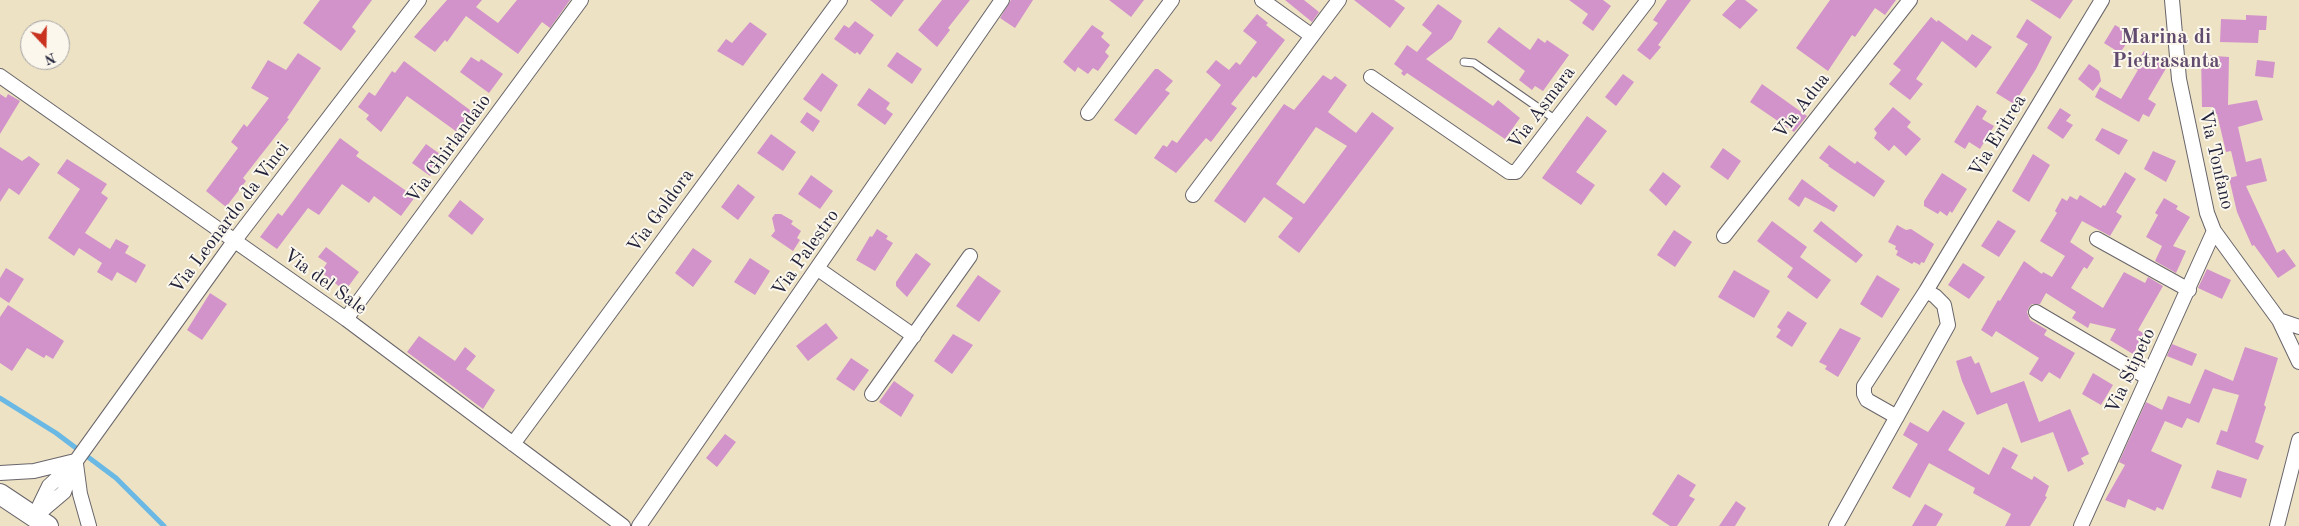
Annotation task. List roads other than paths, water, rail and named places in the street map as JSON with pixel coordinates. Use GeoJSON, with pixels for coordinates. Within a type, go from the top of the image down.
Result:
{"type":"FeatureCollection","features":[{"type":"Feature","properties":{"kind":"main road"},"geometry":{"type":"LineString","coordinates":[[0,494],[41,522]]}},
{"type":"Feature","properties":{"kind":"street","name":"Via Leonardo da Vinci"},"geometry":{"type":"LineString","coordinates":[[41,522],[64,492],[76,461],[235,240],[419,0]]}},
{"type":"Feature","properties":{"kind":"street","name":"Via Ghirlandaio"},"geometry":{"type":"LineString","coordinates":[[346,320],[582,0]]}},
{"type":"Feature","properties":{"kind":"street","name":"Via Goldora"},"geometry":{"type":"LineString","coordinates":[[513,444],[840,0]]}},
{"type":"Feature","properties":{"kind":"street","name":"Via Palestro"},"geometry":{"type":"LineString","coordinates":[[639,526],[1002,0]]}},
{"type":"Feature","properties":{"kind":"street"},"geometry":{"type":"LineString","coordinates":[[1088,113],[1172,0]]}},
{"type":"Feature","properties":{"kind":"street"},"geometry":{"type":"LineString","coordinates":[[1262,0],[1312,36]]}},
{"type":"Feature","properties":{"kind":"street"},"geometry":{"type":"LineString","coordinates":[[1193,195],[1339,0]]}},
{"type":"Feature","properties":{"kind":"street","name":"Via Adua"},"geometry":{"type":"LineString","coordinates":[[1724,236],[1910,0]]}},
{"type":"Feature","properties":{"kind":"street","name":"Via Eritrea"},"geometry":{"type":"LineString","coordinates":[[1897,417],[1867,400],[1864,394],[1864,386],[1926,291],[2102,0]]}},
{"type":"Feature","properties":{"kind":"street","name":"Via Tonfano"},"geometry":{"type":"LineString","coordinates":[[2172,0],[2179,79],[2206,213],[2214,231],[2280,320],[2299,362]]}},
{"type":"Feature","properties":{"kind":"street","name":"Via Asmara"},"geometry":{"type":"LineString","coordinates":[[1371,77],[1509,172],[1516,172],[1645,1]]}},
{"type":"Feature","properties":{"kind":"street","name":"Via del Sale"},"geometry":{"type":"LineString","coordinates":[[0,76],[346,320],[623,526]]}},
{"type":"Feature","properties":{"kind":"street","name":"Via Stipeto"},"geometry":{"type":"LineString","coordinates":[[2081,526],[2214,231]]}},
{"type":"Feature","properties":{"kind":"street"},"geometry":{"type":"LineString","coordinates":[[2097,239],[2189,290]]}},
{"type":"Feature","properties":{"kind":"street"},"geometry":{"type":"LineString","coordinates":[[872,394],[970,256]]}},
{"type":"Feature","properties":{"kind":"street"},"geometry":{"type":"LineString","coordinates":[[818,269],[914,336]]}},
{"type":"Feature","properties":{"kind":"street"},"geometry":{"type":"LineString","coordinates":[[1836,526],[1948,324],[1944,305],[1935,296],[1926,291]]}},
{"type":"Feature","properties":{"kind":"street"},"geometry":{"type":"LineString","coordinates":[[2036,312],[2148,378]]}},
{"type":"Feature","properties":{"kind":"street"},"geometry":{"type":"LineString","coordinates":[[2280,320],[2299,327]]}},
{"type":"Feature","properties":{"kind":"street"},"geometry":{"type":"LineString","coordinates":[[2277,526],[2299,440]]}},
{"type":"Feature","properties":{"kind":"street"},"geometry":{"type":"LineString","coordinates":[[0,473],[34,471],[76,461],[80,494],[89,526]]}},
{"type":"Feature","properties":{"kind":"lane"},"geometry":{"type":"LineString","coordinates":[[1464,62],[1474,63],[1556,120]]}},
{"type":"Feature","properties":{"kind":"waterway"},"geometry":{"type":"LineString","coordinates":[[0,398],[56,433],[116,478],[164,526]]}},
{"type":"Feature","properties":{"kind":"district","name":"Marina di Pietrasanta"},"geometry":{"type":"Point","coordinates":[2166,49]}}]}
